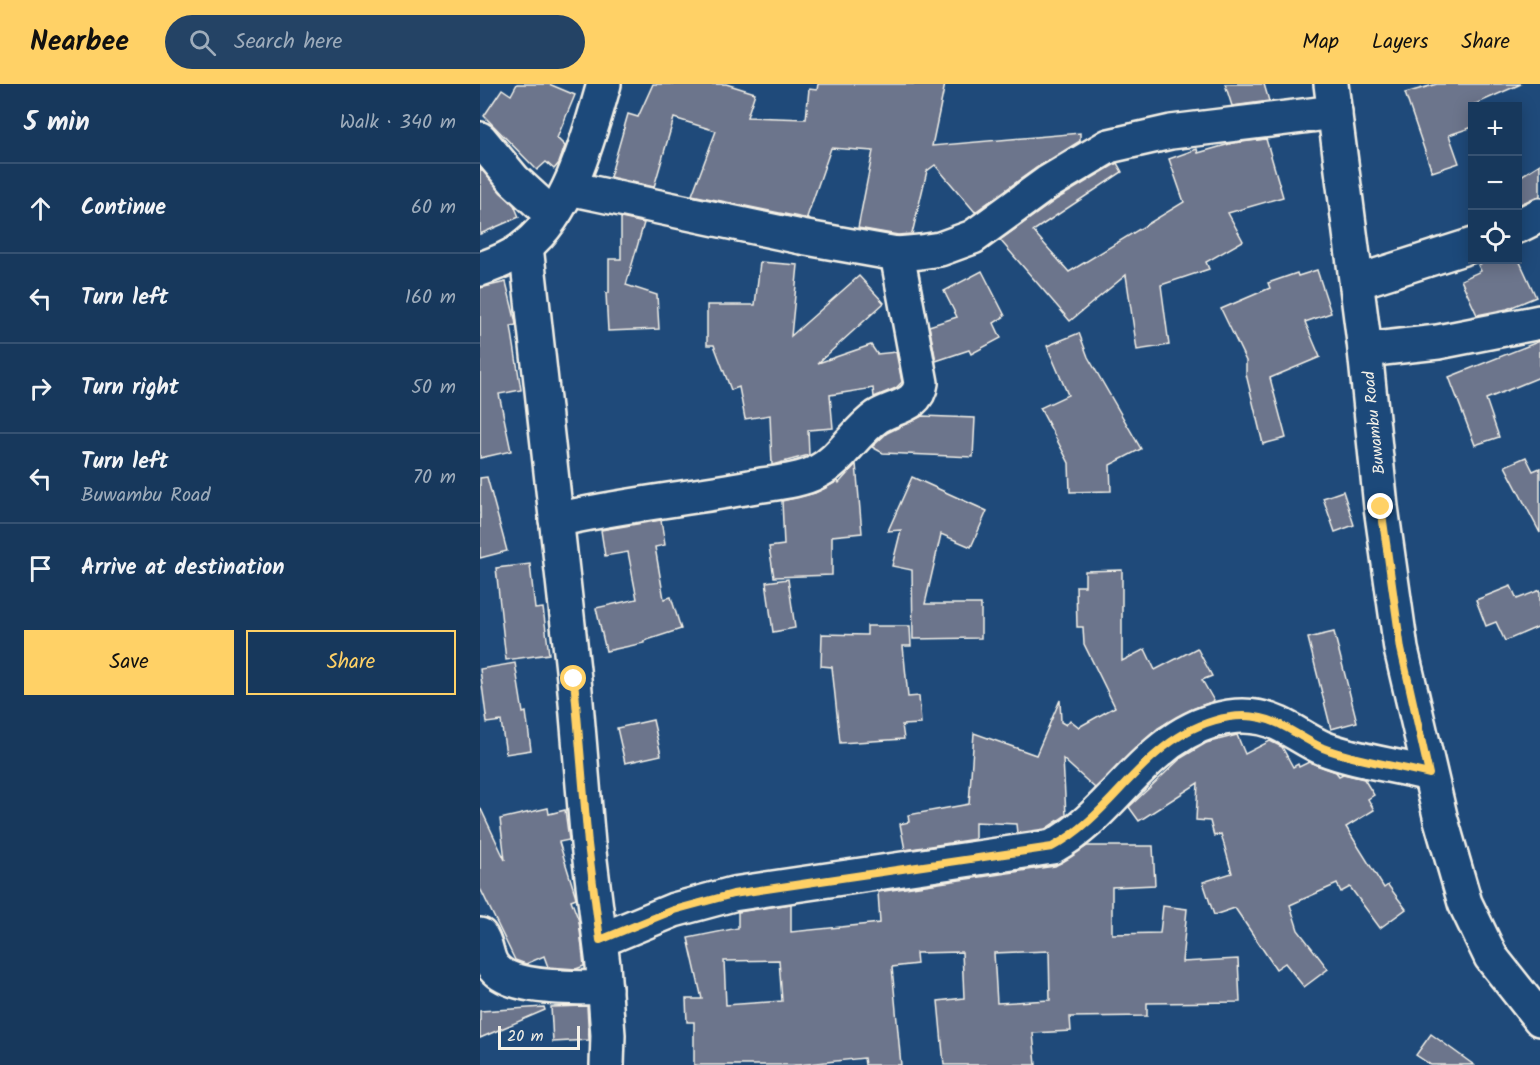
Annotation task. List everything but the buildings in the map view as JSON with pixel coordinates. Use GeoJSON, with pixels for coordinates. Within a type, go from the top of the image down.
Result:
{"type":"FeatureCollection","features":[{"type":"Feature","properties":{"kind":"street"},"geometry":{"type":"LineString","coordinates":[[480,269],[526,246],[552,215],[569,188],[604,84]]}},
{"type":"Feature","properties":{"kind":"street"},"geometry":{"type":"LineString","coordinates":[[569,188],[897,255],[940,249],[973,237],[1047,183],[1109,146],[1333,98]]}},
{"type":"Feature","properties":{"kind":"street","name":"Buwambu Road"},"geometry":{"type":"LineString","coordinates":[[1333,98],[1365,350],[1381,507],[1401,649],[1429,774],[1465,903],[1491,957],[1540,1019]]}},
{"type":"Feature","properties":{"kind":"street"},"geometry":{"type":"LineString","coordinates":[[480,139],[514,180],[552,215]]}},
{"type":"Feature","properties":{"kind":"street"},"geometry":{"type":"LineString","coordinates":[[1522,224],[1540,215]]}},
{"type":"Feature","properties":{"kind":"street"},"geometry":{"type":"LineString","coordinates":[[526,246],[574,679],[588,844],[605,988],[607,1065]]}},
{"type":"Feature","properties":{"kind":"street"},"geometry":{"type":"LineString","coordinates":[[1357,282],[1468,247]]}},
{"type":"Feature","properties":{"kind":"street"},"geometry":{"type":"LineString","coordinates":[[556,520],[616,506],[727,491],[815,473],[833,462],[865,426],[880,415],[913,401],[920,392],[921,383],[897,255]]}},
{"type":"Feature","properties":{"kind":"street"},"geometry":{"type":"LineString","coordinates":[[1365,350],[1438,342],[1540,322]]}},
{"type":"Feature","properties":{"kind":"street"},"geometry":{"type":"LineString","coordinates":[[600,940],[674,910],[733,894],[1052,847],[1075,835],[1155,754],[1184,732],[1221,717],[1276,722],[1322,747],[1429,774]]}},
{"type":"Feature","properties":{"kind":"street"},"geometry":{"type":"LineString","coordinates":[[480,935],[492,967],[514,980],[545,986],[605,988]]}},
{"type":"Feature","properties":{"kind":"route"},"geometry":{"type":"LineString","coordinates":[[574,679],[588,844],[600,940],[674,910],[733,894],[1032,852],[1052,847],[1075,835],[1155,754],[1184,732],[1221,717],[1247,717],[1276,722],[1322,747],[1339,753],[1429,774],[1401,649],[1381,507]]}}]}
